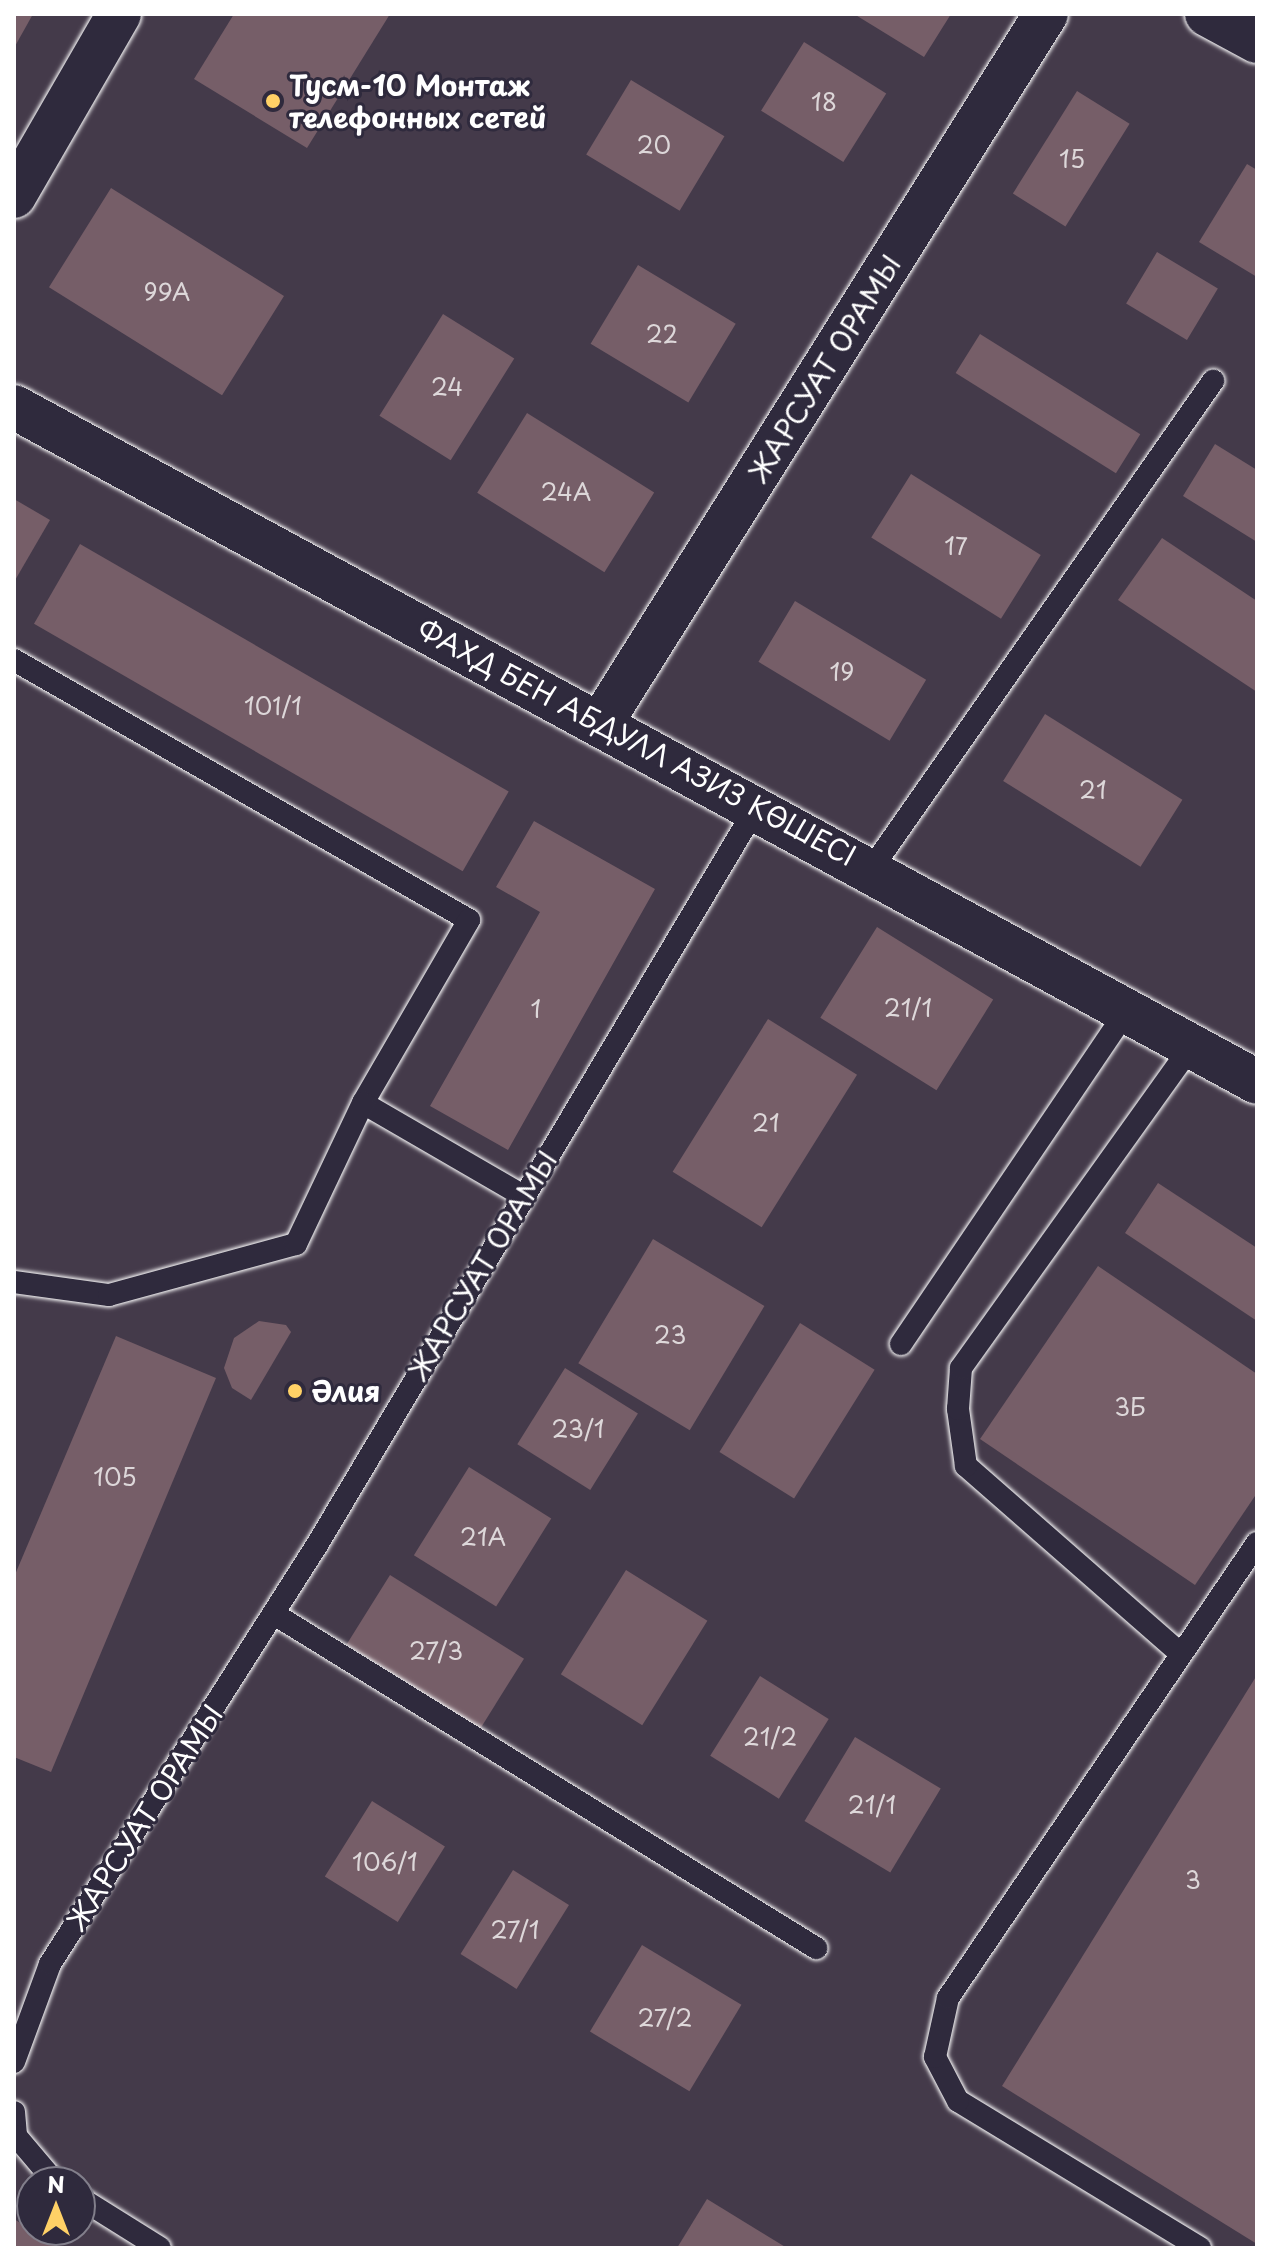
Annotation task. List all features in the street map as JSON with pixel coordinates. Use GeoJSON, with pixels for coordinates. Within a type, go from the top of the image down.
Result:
{"type":"FeatureCollection","features":[{"type":"Feature","properties":{"kind":"street"},"geometry":{"type":"LineString","coordinates":[[14,196],[119,14]]}},
{"type":"Feature","properties":{"kind":"street","name":"ЖАРСУАТ ОРАМЫ"},"geometry":{"type":"LineString","coordinates":[[601,723],[1046,14]]}},
{"type":"Feature","properties":{"kind":"street"},"geometry":{"type":"LineString","coordinates":[[1207,14],[1257,41]]}},
{"type":"Feature","properties":{"kind":"street","name":"ФАХД БЕН АБДУЛЛ АЗИЗ КӨШЕСІ"},"geometry":{"type":"LineString","coordinates":[[14,407],[1129,1007],[1257,1082]]}},
{"type":"Feature","properties":{"kind":"lane"},"geometry":{"type":"LineString","coordinates":[[872,868],[1213,381]]}},
{"type":"Feature","properties":{"kind":"lane"},"geometry":{"type":"LineString","coordinates":[[14,660],[469,920],[363,1103],[296,1244],[109,1295],[14,1282]]}},
{"type":"Feature","properties":{"kind":"lane","name":"ЖАРСУАТ ОРАМЫ"},"geometry":{"type":"LineString","coordinates":[[14,2062],[50,1964],[274,1614],[757,806]]}},
{"type":"Feature","properties":{"kind":"lane"},"geometry":{"type":"LineString","coordinates":[[901,1344],[1129,1007]]}},
{"type":"Feature","properties":{"kind":"lane"},"geometry":{"type":"LineString","coordinates":[[1181,1654],[966,1466],[958,1409],[961,1368],[1193,1044]]}},
{"type":"Feature","properties":{"kind":"lane"},"geometry":{"type":"LineString","coordinates":[[363,1103],[522,1195]]}},
{"type":"Feature","properties":{"kind":"lane"},"geometry":{"type":"LineString","coordinates":[[1200,2248],[958,2101],[935,2057],[948,1998],[1257,1543]]}},
{"type":"Feature","properties":{"kind":"lane"},"geometry":{"type":"LineString","coordinates":[[274,1614],[816,1948]]}},
{"type":"Feature","properties":{"kind":"lane"},"geometry":{"type":"LineString","coordinates":[[14,2112],[16,2136],[36,2166]]}},
{"type":"Feature","properties":{"kind":"lane"},"geometry":{"type":"LineString","coordinates":[[96,2208],[160,2248]]}},
{"type":"Feature","properties":{"kind":"building"},"geometry":{"type":"Polygon","coordinates":[[[14,14],[33,14],[14,48],[14,14]]]}},
{"type":"Feature","properties":{"kind":"building"},"geometry":{"type":"Polygon","coordinates":[[[234,14],[390,14],[307,148],[194,79],[234,14]]]}},
{"type":"Feature","properties":{"kind":"building"},"geometry":{"type":"Polygon","coordinates":[[[854,14],[951,14],[924,57],[854,14]]]}},
{"type":"Feature","properties":{"kind":"building"},"geometry":{"type":"Polygon","coordinates":[[[804,42],[886,93],[843,162],[761,111],[804,42]]]}},
{"type":"Feature","properties":{"kind":"building"},"geometry":{"type":"Polygon","coordinates":[[[631,80],[724,136],[680,211],[586,155],[631,80]]]}},
{"type":"Feature","properties":{"kind":"building"},"geometry":{"type":"Polygon","coordinates":[[[1077,91],[1130,124],[1065,226],[1013,194],[1077,91]]]}},
{"type":"Feature","properties":{"kind":"building"},"geometry":{"type":"Polygon","coordinates":[[[1247,164],[1257,170],[1257,277],[1199,242],[1247,164]]]}},
{"type":"Feature","properties":{"kind":"building"},"geometry":{"type":"Polygon","coordinates":[[[111,188],[284,296],[222,395],[49,287],[111,188]]]}},
{"type":"Feature","properties":{"kind":"building"},"geometry":{"type":"Polygon","coordinates":[[[1157,252],[1218,289],[1187,340],[1126,303],[1157,252]]]}},
{"type":"Feature","properties":{"kind":"building"},"geometry":{"type":"Polygon","coordinates":[[[638,265],[736,324],[688,403],[591,344],[638,265]]]}},
{"type":"Feature","properties":{"kind":"building"},"geometry":{"type":"Polygon","coordinates":[[[443,314],[514,359],[451,460],[379,416],[443,314]]]}},
{"type":"Feature","properties":{"kind":"building"},"geometry":{"type":"Polygon","coordinates":[[[980,334],[1140,434],[1116,473],[956,373],[980,334]]]}},
{"type":"Feature","properties":{"kind":"building"},"geometry":{"type":"Polygon","coordinates":[[[527,413],[654,492],[604,572],[477,493],[527,413]]]}},
{"type":"Feature","properties":{"kind":"building"},"geometry":{"type":"Polygon","coordinates":[[[1215,444],[1257,470],[1257,542],[1183,496],[1215,444]]]}},
{"type":"Feature","properties":{"kind":"building"},"geometry":{"type":"Polygon","coordinates":[[[911,474],[1041,555],[1001,619],[871,538],[911,474]]]}},
{"type":"Feature","properties":{"kind":"building"},"geometry":{"type":"Polygon","coordinates":[[[14,499],[50,520],[14,582],[14,499]]]}},
{"type":"Feature","properties":{"kind":"building"},"geometry":{"type":"Polygon","coordinates":[[[1162,538],[1257,601],[1257,692],[1118,600],[1162,538]]]}},
{"type":"Feature","properties":{"kind":"building"},"geometry":{"type":"Polygon","coordinates":[[[80,544],[509,791],[463,871],[34,624],[80,544]]]}},
{"type":"Feature","properties":{"kind":"building"},"geometry":{"type":"Polygon","coordinates":[[[795,601],[926,680],[890,741],[758,662],[795,601]]]}},
{"type":"Feature","properties":{"kind":"building"},"geometry":{"type":"Polygon","coordinates":[[[1045,714],[1182,800],[1141,867],[1003,781],[1045,714]]]}},
{"type":"Feature","properties":{"kind":"building"},"geometry":{"type":"Polygon","coordinates":[[[534,821],[655,889],[508,1150],[430,1106],[540,912],[496,887],[534,821]]]}},
{"type":"Feature","properties":{"kind":"building"},"geometry":{"type":"Polygon","coordinates":[[[877,927],[993,1000],[936,1090],[820,1018],[877,927]]]}},
{"type":"Feature","properties":{"kind":"building"},"geometry":{"type":"Polygon","coordinates":[[[768,1019],[857,1075],[762,1227],[673,1172],[768,1019]]]}},
{"type":"Feature","properties":{"kind":"building"},"geometry":{"type":"Polygon","coordinates":[[[1158,1183],[1257,1248],[1257,1321],[1125,1233],[1158,1183]]]}},
{"type":"Feature","properties":{"kind":"building"},"geometry":{"type":"Polygon","coordinates":[[[653,1239],[764,1306],[690,1430],[578,1363],[653,1239]]]}},
{"type":"Feature","properties":{"kind":"building"},"geometry":{"type":"Polygon","coordinates":[[[1098,1266],[1257,1374],[1257,1493],[1195,1585],[980,1439],[1098,1266]]]}},
{"type":"Feature","properties":{"kind":"building"},"geometry":{"type":"Polygon","coordinates":[[[259,1321],[286,1325],[291,1332],[251,1400],[232,1388],[224,1368],[234,1338],[259,1321]]]}},
{"type":"Feature","properties":{"kind":"building"},"geometry":{"type":"Polygon","coordinates":[[[800,1323],[875,1370],[794,1499],[719,1452],[800,1323]]]}},
{"type":"Feature","properties":{"kind":"building"},"geometry":{"type":"Polygon","coordinates":[[[116,1336],[216,1378],[51,1772],[14,1757],[14,1577],[116,1336]]]}},
{"type":"Feature","properties":{"kind":"building"},"geometry":{"type":"Polygon","coordinates":[[[565,1368],[638,1414],[590,1490],[517,1444],[565,1368]]]}},
{"type":"Feature","properties":{"kind":"building"},"geometry":{"type":"Polygon","coordinates":[[[469,1467],[551,1518],[496,1607],[414,1555],[469,1467]]]}},
{"type":"Feature","properties":{"kind":"building"},"geometry":{"type":"Polygon","coordinates":[[[626,1570],[707,1621],[642,1725],[561,1674],[626,1570]]]}},
{"type":"Feature","properties":{"kind":"building"},"geometry":{"type":"Polygon","coordinates":[[[390,1575],[524,1659],[481,1728],[347,1645],[390,1575]]]}},
{"type":"Feature","properties":{"kind":"building"},"geometry":{"type":"Polygon","coordinates":[[[1257,1675],[1257,2244],[1002,2086],[1257,1675]]]}},
{"type":"Feature","properties":{"kind":"building"},"geometry":{"type":"Polygon","coordinates":[[[760,1676],[829,1719],[779,1799],[710,1756],[760,1676]]]}},
{"type":"Feature","properties":{"kind":"building"},"geometry":{"type":"Polygon","coordinates":[[[855,1737],[941,1789],[890,1873],[805,1821],[855,1737]]]}},
{"type":"Feature","properties":{"kind":"building"},"geometry":{"type":"Polygon","coordinates":[[[372,1801],[445,1847],[398,1922],[325,1876],[372,1801]]]}},
{"type":"Feature","properties":{"kind":"building"},"geometry":{"type":"Polygon","coordinates":[[[513,1870],[569,1905],[517,1989],[461,1954],[513,1870]]]}},
{"type":"Feature","properties":{"kind":"building"},"geometry":{"type":"Polygon","coordinates":[[[642,1945],[741,2005],[689,2091],[590,2032],[642,1945]]]}},
{"type":"Feature","properties":{"kind":"building"},"geometry":{"type":"Polygon","coordinates":[[[707,2199],[787,2248],[677,2248],[707,2199]]]}},
{"type":"Feature","properties":{"kind":"building"},"geometry":{"type":"Polygon","coordinates":[[[14,2219],[16,2246],[61,2248],[14,2248],[14,2219]]]}},
{"type":"Feature","properties":{"kind":"place","name":"Тусм-10 Монтаж телефонных сетей"},"geometry":{"type":"Point","coordinates":[273,101]}},
{"type":"Feature","properties":{"kind":"place","name":"Әлия"},"geometry":{"type":"Point","coordinates":[295,1391]}}]}
